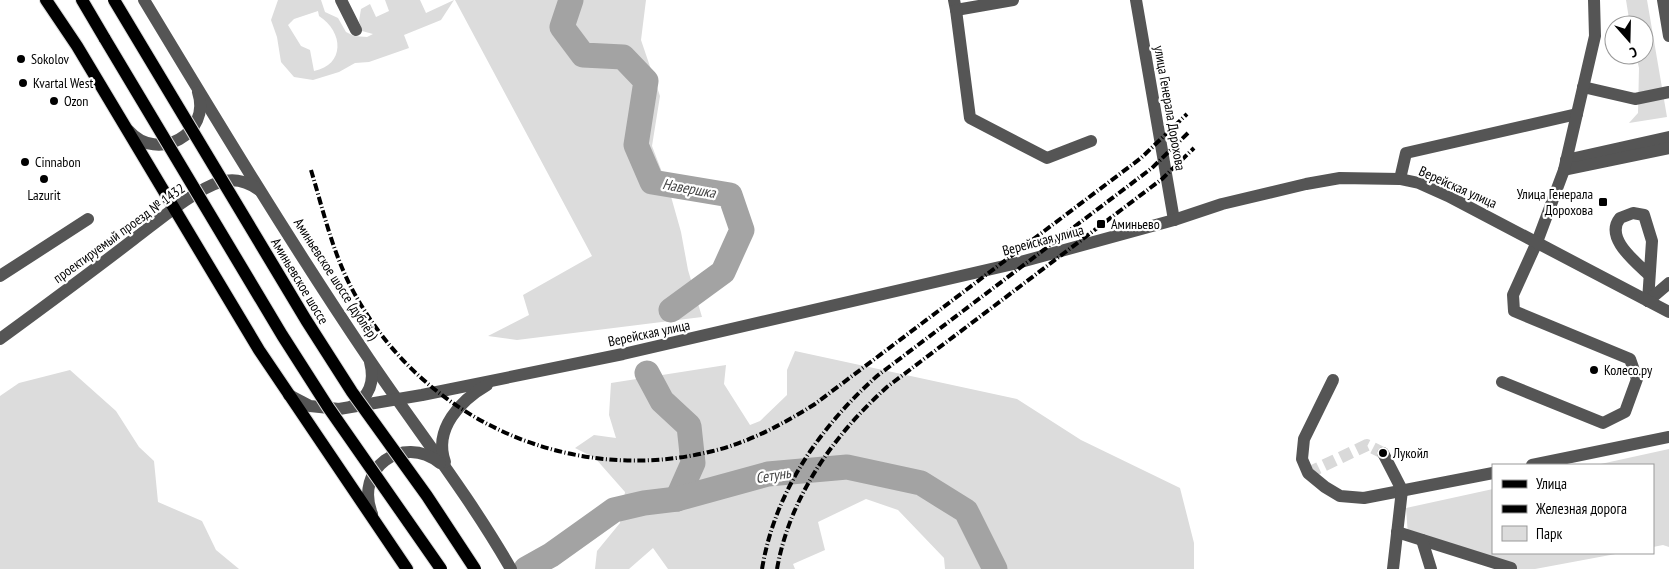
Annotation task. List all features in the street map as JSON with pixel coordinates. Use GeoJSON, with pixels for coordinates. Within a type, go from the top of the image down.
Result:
{"type":"FeatureCollection","features":[{"type":"Feature","properties":{"kind":"main road"},"geometry":{"type":"LineString","coordinates":[[46,0],[77,46],[173,210],[288,395],[408,569]]}},
{"type":"Feature","properties":{"kind":"main road"},"geometry":{"type":"LineString","coordinates":[[82,0],[282,336],[328,407],[442,569]]}},
{"type":"Feature","properties":{"kind":"main road","name":"Аминьевское шоссе"},"geometry":{"type":"LineString","coordinates":[[114,0],[306,320],[352,392],[427,496],[475,569]]}},
{"type":"Feature","properties":{"kind":"street","name":"Аминьевское шоссе (дублёр)"},"geometry":{"type":"LineString","coordinates":[[144,0],[264,194],[370,360],[448,469],[484,523],[511,569]]}},
{"type":"Feature","properties":{"kind":"street"},"geometry":{"type":"LineString","coordinates":[[341,0],[356,30]]}},
{"type":"Feature","properties":{"kind":"street"},"geometry":{"type":"LineString","coordinates":[[1013,0],[955,5],[970,118],[1047,158],[1091,141]]}},
{"type":"Feature","properties":{"kind":"street","name":"улица Генерала Дорохова"},"geometry":{"type":"LineString","coordinates":[[1136,0],[1174,220]]}},
{"type":"Feature","properties":{"kind":"street"},"geometry":{"type":"LineString","coordinates":[[1502,382],[1603,423],[1625,412],[1637,379],[1630,359],[1514,311],[1513,295],[1537,242],[1565,165],[1594,36],[1594,0]]}},
{"type":"Feature","properties":{"kind":"street"},"geometry":{"type":"LineString","coordinates":[[1663,0],[1669,36]]}},
{"type":"Feature","properties":{"kind":"street"},"geometry":{"type":"LineString","coordinates":[[124,126],[135,138],[149,145],[165,146],[180,140],[192,130],[199,115],[200,99],[195,84]]}},
{"type":"Feature","properties":{"kind":"street"},"geometry":{"type":"LineString","coordinates":[[1583,87],[1635,99],[1669,92]]}},
{"type":"Feature","properties":{"kind":"street"},"geometry":{"type":"LineString","coordinates":[[1400,179],[1406,153],[1577,114]]}},
{"type":"Feature","properties":{"kind":"street"},"geometry":{"type":"LineString","coordinates":[[1565,165],[1669,137]]}},
{"type":"Feature","properties":{"kind":"street"},"geometry":{"type":"LineString","coordinates":[[1565,165],[1669,148]]}},
{"type":"Feature","properties":{"kind":"street","name":"Верейская улица"},"geometry":{"type":"LineString","coordinates":[[288,395],[310,406],[327,409],[398,399],[495,380],[706,335],[1017,263],[1174,220],[1222,204],[1340,178],[1400,179],[1448,196],[1669,312]]}},
{"type":"Feature","properties":{"kind":"street","name":"проектируемый проезд № 1432"},"geometry":{"type":"LineString","coordinates":[[0,339],[173,210],[220,182],[235,180],[247,182],[264,194]]}},
{"type":"Feature","properties":{"kind":"street"},"geometry":{"type":"LineString","coordinates":[[0,276],[88,219]]}},
{"type":"Feature","properties":{"kind":"street"},"geometry":{"type":"LineString","coordinates":[[1648,301],[1649,274]]}},
{"type":"Feature","properties":{"kind":"street"},"geometry":{"type":"LineString","coordinates":[[1648,301],[1669,283]]}},
{"type":"Feature","properties":{"kind":"street"},"geometry":{"type":"LineString","coordinates":[[349,407],[361,400],[370,388],[373,372],[370,360]]}},
{"type":"Feature","properties":{"kind":"street"},"geometry":{"type":"LineString","coordinates":[[448,469],[444,458],[443,446],[449,421],[468,398],[495,380]]}},
{"type":"Feature","properties":{"kind":"street"},"geometry":{"type":"LineString","coordinates":[[1333,380],[1304,439],[1302,459],[1308,473],[1324,487],[1340,496],[1364,498],[1492,473]]}},
{"type":"Feature","properties":{"kind":"street"},"geometry":{"type":"LineString","coordinates":[[1537,464],[1669,437]]}},
{"type":"Feature","properties":{"kind":"street"},"geometry":{"type":"LineString","coordinates":[[375,520],[368,504],[368,487],[374,471],[386,459],[402,452],[419,452],[435,459],[448,469]]}},
{"type":"Feature","properties":{"kind":"street"},"geometry":{"type":"LineString","coordinates":[[1383,453],[1402,490],[1393,569]]}},
{"type":"Feature","properties":{"kind":"street"},"geometry":{"type":"LineString","coordinates":[[1397,532],[1511,568]]}},
{"type":"Feature","properties":{"kind":"street"},"geometry":{"type":"LineString","coordinates":[[1422,540],[1431,569]]}},
{"type":"Feature","properties":{"kind":"green space"},"geometry":{"type":"Polygon","coordinates":[[[278,0],[321,0],[325,12],[338,18],[346,32],[354,36],[367,37],[373,34],[362,31],[359,21],[361,9],[370,4],[376,17],[389,11],[385,0],[420,0],[426,13],[454,0],[441,20],[404,35],[409,48],[369,62],[355,63],[339,72],[313,80],[294,77],[281,62],[277,37],[271,20],[278,0]],[[318,11],[294,19],[288,25],[301,46],[310,50],[314,71],[324,68],[331,62],[336,55],[338,47],[333,31],[319,16],[318,11]]]}},
{"type":"Feature","properties":{"kind":"green space"},"geometry":{"type":"Polygon","coordinates":[[[455,0],[646,0],[641,40],[660,96],[652,146],[670,193],[681,232],[688,270],[702,317],[517,340],[488,336],[529,315],[523,295],[592,256],[455,0]]]}},
{"type":"Feature","properties":{"kind":"green space"},"geometry":{"type":"Polygon","coordinates":[[[1626,0],[1647,0],[1650,15],[1628,15],[1626,0]]]}},
{"type":"Feature","properties":{"kind":"green space"},"geometry":{"type":"Polygon","coordinates":[[[1654,41],[1667,117],[1629,123],[1638,113],[1638,65],[1654,65],[1654,41]]]}},
{"type":"Feature","properties":{"kind":"green space"},"geometry":{"type":"Polygon","coordinates":[[[795,351],[1017,399],[1081,440],[1180,488],[1194,543],[1194,569],[945,569],[944,558],[898,510],[866,499],[818,522],[825,550],[793,564],[795,569],[668,569],[653,548],[629,569],[595,569],[597,551],[620,523],[625,492],[595,458],[575,448],[594,435],[616,438],[609,415],[611,383],[726,365],[724,384],[750,425],[760,421],[787,395],[787,370],[795,351]]]}},
{"type":"Feature","properties":{"kind":"green space"},"geometry":{"type":"Polygon","coordinates":[[[70,370],[116,411],[139,447],[154,461],[158,502],[202,521],[216,550],[239,569],[0,569],[0,396],[19,383],[70,370]]]}},
{"type":"Feature","properties":{"kind":"green space"},"geometry":{"type":"Polygon","coordinates":[[[1669,449],[1669,547],[1663,545],[1654,547],[1654,464],[1601,464],[1669,449]]]}},
{"type":"Feature","properties":{"kind":"green space"},"geometry":{"type":"Polygon","coordinates":[[[1492,489],[1492,554],[1616,554],[1535,569],[1512,569],[1408,536],[1406,508],[1492,489]]]}},
{"type":"Feature","properties":{"kind":"waterway","name":"Навершка"},"geometry":{"type":"LineString","coordinates":[[571,0],[562,27],[583,55],[623,57],[646,81],[636,145],[652,182],[730,195],[742,230],[723,272],[671,310]]}},
{"type":"Feature","properties":{"kind":"waterway","name":"Навершка"},"geometry":{"type":"LineString","coordinates":[[647,373],[662,401],[689,426],[693,463],[677,499]]}},
{"type":"Feature","properties":{"kind":"waterway","name":"Сетунь"},"geometry":{"type":"LineString","coordinates":[[526,569],[551,555],[614,510],[644,503],[677,499],[768,474],[847,467],[921,483],[966,511],[995,569]]}},
{"type":"Feature","properties":{"kind":"tunnel"},"geometry":{"type":"LineString","coordinates":[[1308,473],[1367,445],[1383,453]]}},
{"type":"Feature","properties":{"kind":"railway"},"geometry":{"type":"LineString","coordinates":[[311,170],[330,236],[349,283],[387,342],[423,380],[464,411],[509,434],[558,451],[609,459],[661,460],[713,451],[740,443],[778,425],[815,404],[1141,158],[1187,114]]}},
{"type":"Feature","properties":{"kind":"railway"},"geometry":{"type":"LineString","coordinates":[[762,569],[768,540],[777,513],[789,487],[819,439],[856,396],[877,376],[1152,168],[1189,132]]}},
{"type":"Feature","properties":{"kind":"railway"},"geometry":{"type":"LineString","coordinates":[[777,569],[783,542],[804,492],[832,446],[849,425],[887,387],[1162,179],[1194,148]]}},
{"type":"Feature","properties":{"kind":"place","name":"Sokolov"},"geometry":{"type":"Point","coordinates":[21,59]}},
{"type":"Feature","properties":{"kind":"place","name":"Kvartal West"},"geometry":{"type":"Point","coordinates":[23,83]}},
{"type":"Feature","properties":{"kind":"place","name":"Ozon"},"geometry":{"type":"Point","coordinates":[54,101]}},
{"type":"Feature","properties":{"kind":"place","name":"Cinnabon"},"geometry":{"type":"Point","coordinates":[25,162]}},
{"type":"Feature","properties":{"kind":"place","name":"Lazurit"},"geometry":{"type":"Point","coordinates":[44,179]}},
{"type":"Feature","properties":{"kind":"place","name":"Улица Генерала Дорохова"},"geometry":{"type":"Point","coordinates":[1603,202]}},
{"type":"Feature","properties":{"kind":"place","name":"Аминьево"},"geometry":{"type":"Point","coordinates":[1101,224]}},
{"type":"Feature","properties":{"kind":"place","name":"Колесо.ру"},"geometry":{"type":"Point","coordinates":[1594,370]}},
{"type":"Feature","properties":{"kind":"place","name":"Лукойл"},"geometry":{"type":"Point","coordinates":[1383,453]}}]}
